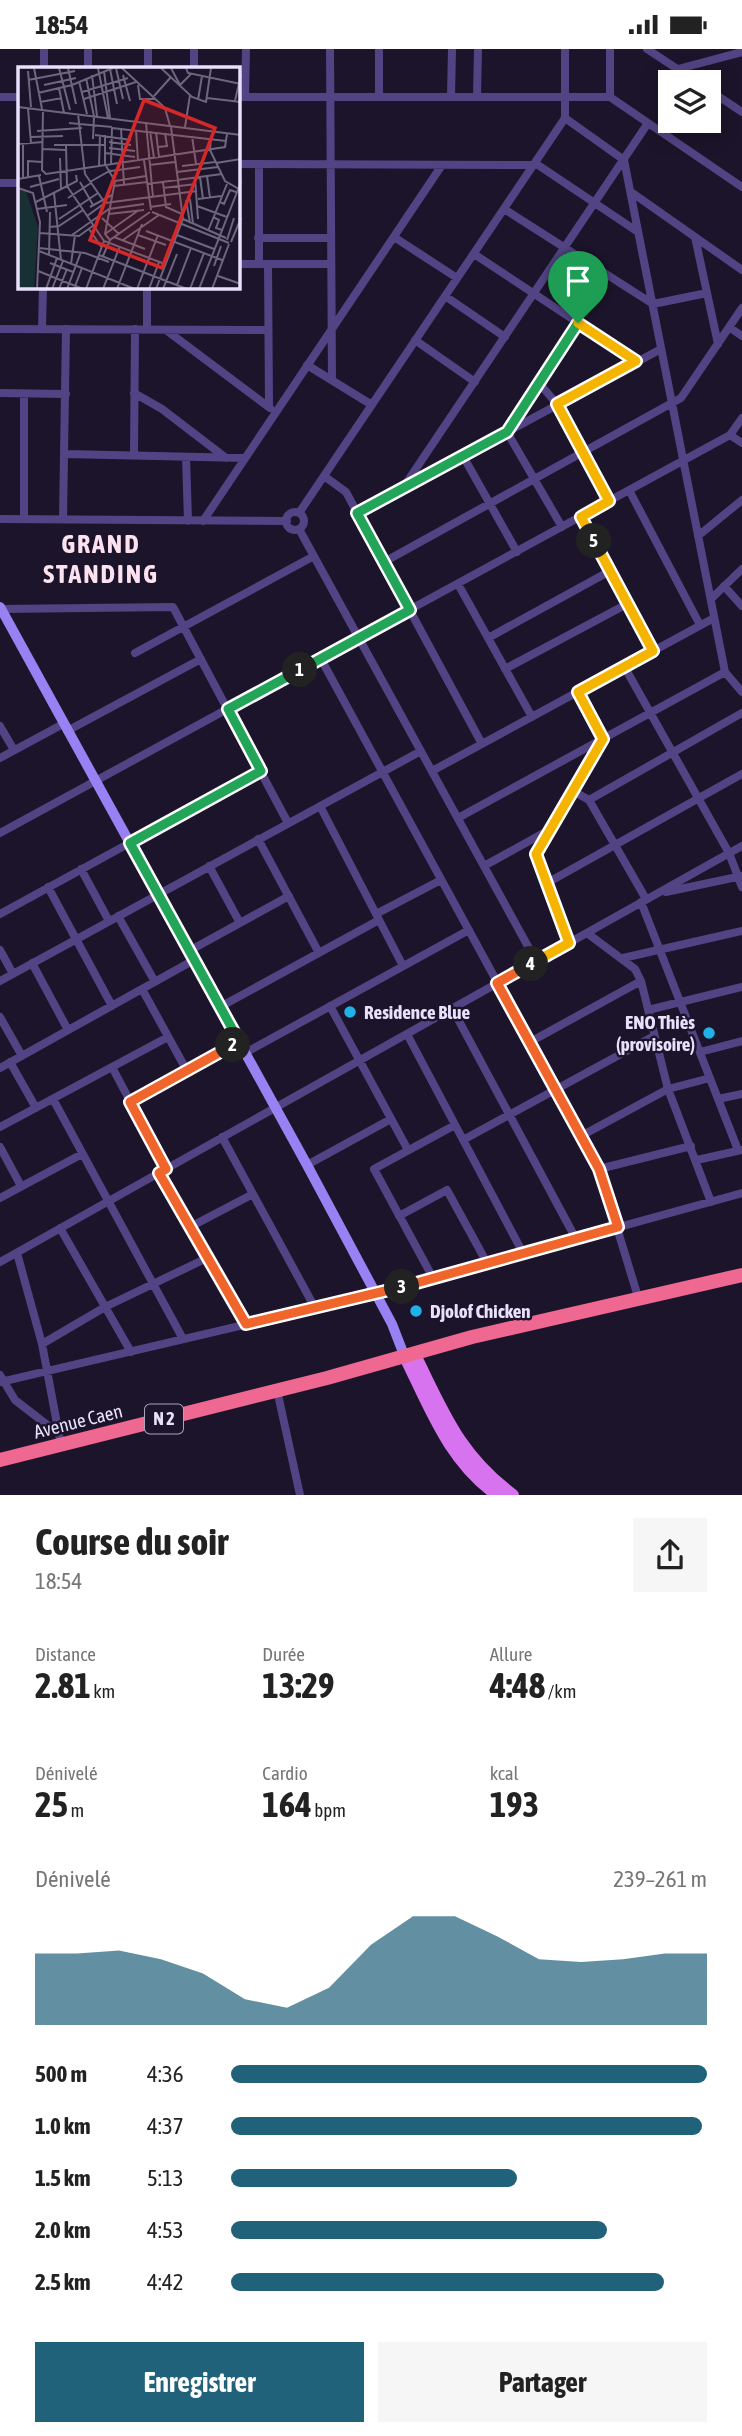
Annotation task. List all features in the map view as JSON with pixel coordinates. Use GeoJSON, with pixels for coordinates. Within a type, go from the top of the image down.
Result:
{"type":"FeatureCollection","features":[{"type":"Feature","properties":{"kind":"highway","name":"N 2"},"geometry":{"type":"LineString","coordinates":[[411,1357],[742,1275]]}},
{"type":"Feature","properties":{"kind":"highway","name":"Avenue Caen"},"geometry":{"type":"LineString","coordinates":[[0,1460],[60,1439],[411,1357]]}},
{"type":"Feature","properties":{"kind":"main road"},"geometry":{"type":"LineString","coordinates":[[411,1357],[450,1447],[467,1469],[498,1495]]}},
{"type":"Feature","properties":{"kind":"main road"},"geometry":{"type":"LineString","coordinates":[[411,1357],[458,1440],[475,1462],[513,1495]]}},
{"type":"Feature","properties":{"kind":"street"},"geometry":{"type":"LineString","coordinates":[[44,49],[44,67]]}},
{"type":"Feature","properties":{"kind":"street"},"geometry":{"type":"LineString","coordinates":[[88,49],[88,67]]}},
{"type":"Feature","properties":{"kind":"street"},"geometry":{"type":"LineString","coordinates":[[148,49],[148,67]]}},
{"type":"Feature","properties":{"kind":"street"},"geometry":{"type":"LineString","coordinates":[[194,49],[194,67]]}},
{"type":"Feature","properties":{"kind":"street"},"geometry":{"type":"LineString","coordinates":[[246,49],[242,97],[610,97],[742,187]]}},
{"type":"Feature","properties":{"kind":"street"},"geometry":{"type":"LineString","coordinates":[[330,49],[332,380]]}},
{"type":"Feature","properties":{"kind":"street"},"geometry":{"type":"LineString","coordinates":[[379,49],[379,97]]}},
{"type":"Feature","properties":{"kind":"street"},"geometry":{"type":"LineString","coordinates":[[451,97],[452,49]]}},
{"type":"Feature","properties":{"kind":"street"},"geometry":{"type":"LineString","coordinates":[[477,97],[478,49]]}},
{"type":"Feature","properties":{"kind":"street"},"geometry":{"type":"LineString","coordinates":[[299,513],[565,118],[565,49]]}},
{"type":"Feature","properties":{"kind":"street"},"geometry":{"type":"LineString","coordinates":[[610,49],[610,97]]}},
{"type":"Feature","properties":{"kind":"street"},"geometry":{"type":"LineString","coordinates":[[647,49],[678,69],[742,52]]}},
{"type":"Feature","properties":{"kind":"street"},"geometry":{"type":"LineString","coordinates":[[663,60],[664,49]]}},
{"type":"Feature","properties":{"kind":"street"},"geometry":{"type":"LineString","coordinates":[[0,97],[18,97]]}},
{"type":"Feature","properties":{"kind":"street"},"geometry":{"type":"LineString","coordinates":[[721,98],[742,112]]}},
{"type":"Feature","properties":{"kind":"street"},"geometry":{"type":"LineString","coordinates":[[565,118],[624,160],[725,672],[742,692]]}},
{"type":"Feature","properties":{"kind":"street"},"geometry":{"type":"LineString","coordinates":[[403,488],[648,123]]}},
{"type":"Feature","properties":{"kind":"street"},"geometry":{"type":"LineString","coordinates":[[240,164],[534,164],[638,232]]}},
{"type":"Feature","properties":{"kind":"street"},"geometry":{"type":"LineString","coordinates":[[259,164],[258,238],[263,264],[272,410]]}},
{"type":"Feature","properties":{"kind":"street"},"geometry":{"type":"LineString","coordinates":[[203,521],[245,459],[272,410],[307,365],[442,165]]}},
{"type":"Feature","properties":{"kind":"street"},"geometry":{"type":"LineString","coordinates":[[0,183],[18,183]]}},
{"type":"Feature","properties":{"kind":"street"},"geometry":{"type":"LineString","coordinates":[[631,193],[742,270]]}},
{"type":"Feature","properties":{"kind":"street"},"geometry":{"type":"LineString","coordinates":[[504,209],[653,304],[707,293]]}},
{"type":"Feature","properties":{"kind":"street"},"geometry":{"type":"LineString","coordinates":[[394,237],[457,278]]}},
{"type":"Feature","properties":{"kind":"street"},"geometry":{"type":"LineString","coordinates":[[695,237],[718,344]]}},
{"type":"Feature","properties":{"kind":"street"},"geometry":{"type":"LineString","coordinates":[[258,238],[331,238]]}},
{"type":"Feature","properties":{"kind":"street"},"geometry":{"type":"LineString","coordinates":[[474,254],[636,361]]}},
{"type":"Feature","properties":{"kind":"street"},"geometry":{"type":"LineString","coordinates":[[240,264],[331,264]]}},
{"type":"Feature","properties":{"kind":"street"},"geometry":{"type":"LineString","coordinates":[[43,289],[43,329]]}},
{"type":"Feature","properties":{"kind":"street"},"geometry":{"type":"LineString","coordinates":[[147,289],[147,329]]}},
{"type":"Feature","properties":{"kind":"street"},"geometry":{"type":"LineString","coordinates":[[445,296],[505,337]]}},
{"type":"Feature","properties":{"kind":"street"},"geometry":{"type":"LineString","coordinates":[[384,562],[681,398],[742,308]]}},
{"type":"Feature","properties":{"kind":"street"},"geometry":{"type":"LineString","coordinates":[[507,432],[578,323]]}},
{"type":"Feature","properties":{"kind":"street"},"geometry":{"type":"LineString","coordinates":[[729,327],[742,336]]}},
{"type":"Feature","properties":{"kind":"street"},"geometry":{"type":"LineString","coordinates":[[0,329],[268,330]]}},
{"type":"Feature","properties":{"kind":"street"},"geometry":{"type":"LineString","coordinates":[[63,519],[66,329]]}},
{"type":"Feature","properties":{"kind":"street"},"geometry":{"type":"LineString","coordinates":[[134,455],[135,329]]}},
{"type":"Feature","properties":{"kind":"street"},"geometry":{"type":"LineString","coordinates":[[166,330],[272,410]]}},
{"type":"Feature","properties":{"kind":"street"},"geometry":{"type":"LineString","coordinates":[[415,340],[475,382]]}},
{"type":"Feature","properties":{"kind":"street"},"geometry":{"type":"LineString","coordinates":[[357,513],[661,349]]}},
{"type":"Feature","properties":{"kind":"street"},"geometry":{"type":"LineString","coordinates":[[307,365],[372,405]]}},
{"type":"Feature","properties":{"kind":"street"},"geometry":{"type":"LineString","coordinates":[[539,383],[557,404],[609,501]]}},
{"type":"Feature","properties":{"kind":"street"},"geometry":{"type":"LineString","coordinates":[[0,393],[66,394]]}},
{"type":"Feature","properties":{"kind":"street"},"geometry":{"type":"LineString","coordinates":[[134,393],[162,409],[226,458]]}},
{"type":"Feature","properties":{"kind":"street"},"geometry":{"type":"LineString","coordinates":[[24,394],[24,519]]}},
{"type":"Feature","properties":{"kind":"street"},"geometry":{"type":"LineString","coordinates":[[0,833],[730,435],[742,418]]}},
{"type":"Feature","properties":{"kind":"street"},"geometry":{"type":"LineString","coordinates":[[507,432],[562,527]]}},
{"type":"Feature","properties":{"kind":"street"},"geometry":{"type":"LineString","coordinates":[[730,435],[742,443]]}},
{"type":"Feature","properties":{"kind":"street"},"geometry":{"type":"LineString","coordinates":[[65,454],[245,459]]}},
{"type":"Feature","properties":{"kind":"street"},"geometry":{"type":"LineString","coordinates":[[463,456],[517,552]]}},
{"type":"Feature","properties":{"kind":"street"},"geometry":{"type":"LineString","coordinates":[[186,457],[188,521]]}},
{"type":"Feature","properties":{"kind":"street"},"geometry":{"type":"LineString","coordinates":[[324,477],[346,492],[482,744]]}},
{"type":"Feature","properties":{"kind":"street"},"geometry":{"type":"LineString","coordinates":[[629,490],[700,625]]}},
{"type":"Feature","properties":{"kind":"street"},"geometry":{"type":"LineString","coordinates":[[698,536],[738,510],[742,500]]}},
{"type":"Feature","properties":{"kind":"street"},"geometry":{"type":"LineString","coordinates":[[287,521],[291,513],[299,513]]}},
{"type":"Feature","properties":{"kind":"street"},"geometry":{"type":"LineString","coordinates":[[299,513],[304,521],[299,529]]}},
{"type":"Feature","properties":{"kind":"street"},"geometry":{"type":"LineString","coordinates":[[581,517],[653,651]]}},
{"type":"Feature","properties":{"kind":"street"},"geometry":{"type":"LineString","coordinates":[[0,519],[287,521]]}},
{"type":"Feature","properties":{"kind":"street"},"geometry":{"type":"LineString","coordinates":[[287,521],[291,528],[299,529]]}},
{"type":"Feature","properties":{"kind":"street"},"geometry":{"type":"LineString","coordinates":[[299,529],[536,961]]}},
{"type":"Feature","properties":{"kind":"street"},"geometry":{"type":"LineString","coordinates":[[135,653],[314,556]]}},
{"type":"Feature","properties":{"kind":"street"},"geometry":{"type":"LineString","coordinates":[[711,599],[742,569]]}},
{"type":"Feature","properties":{"kind":"street"},"geometry":{"type":"LineString","coordinates":[[488,638],[610,571]]}},
{"type":"Feature","properties":{"kind":"street"},"geometry":{"type":"LineString","coordinates":[[458,584],[532,717]]}},
{"type":"Feature","properties":{"kind":"street"},"geometry":{"type":"LineString","coordinates":[[724,586],[742,605]]}},
{"type":"Feature","properties":{"kind":"street"},"geometry":{"type":"LineString","coordinates":[[505,669],[627,604]]}},
{"type":"Feature","properties":{"kind":"street"},"geometry":{"type":"LineString","coordinates":[[288,823],[173,607],[1,608],[411,1357]]}},
{"type":"Feature","properties":{"kind":"street"},"geometry":{"type":"LineString","coordinates":[[432,771],[714,618]]}},
{"type":"Feature","properties":{"kind":"street"},"geometry":{"type":"LineString","coordinates":[[0,758],[201,659]]}},
{"type":"Feature","properties":{"kind":"street"},"geometry":{"type":"LineString","coordinates":[[321,659],[599,1169],[639,1300]]}},
{"type":"Feature","properties":{"kind":"street"},"geometry":{"type":"LineString","coordinates":[[624,666],[729,853],[742,887]]}},
{"type":"Feature","properties":{"kind":"street"},"geometry":{"type":"LineString","coordinates":[[458,818],[725,672]]}},
{"type":"Feature","properties":{"kind":"street"},"geometry":{"type":"LineString","coordinates":[[578,692],[603,739]]}},
{"type":"Feature","properties":{"kind":"street"},"geometry":{"type":"LineString","coordinates":[[589,800],[742,713]]}},
{"type":"Feature","properties":{"kind":"street"},"geometry":{"type":"LineString","coordinates":[[0,726],[14,750]]}},
{"type":"Feature","properties":{"kind":"street"},"geometry":{"type":"LineString","coordinates":[[569,943],[536,854],[603,739]]}},
{"type":"Feature","properties":{"kind":"street"},"geometry":{"type":"LineString","coordinates":[[0,981],[421,751]]}},
{"type":"Feature","properties":{"kind":"street"},"geometry":{"type":"LineString","coordinates":[[0,914],[261,771]]}},
{"type":"Feature","properties":{"kind":"street"},"geometry":{"type":"LineString","coordinates":[[547,883],[742,774]]}},
{"type":"Feature","properties":{"kind":"street"},"geometry":{"type":"LineString","coordinates":[[573,791],[589,800],[644,901],[680,1003],[740,1150],[697,1160]]}},
{"type":"Feature","properties":{"kind":"street"},"geometry":{"type":"LineString","coordinates":[[320,806],[403,966]]}},
{"type":"Feature","properties":{"kind":"street"},"geometry":{"type":"LineString","coordinates":[[484,866],[551,829]]}},
{"type":"Feature","properties":{"kind":"street"},"geometry":{"type":"LineString","coordinates":[[258,839],[319,953]]}},
{"type":"Feature","properties":{"kind":"street"},"geometry":{"type":"LineString","coordinates":[[0,1262],[742,846]]}},
{"type":"Feature","properties":{"kind":"street"},"geometry":{"type":"LineString","coordinates":[[209,866],[240,923]]}},
{"type":"Feature","properties":{"kind":"street"},"geometry":{"type":"LineString","coordinates":[[81,869],[109,921]]}},
{"type":"Feature","properties":{"kind":"street"},"geometry":{"type":"LineString","coordinates":[[657,894],[740,876]]}},
{"type":"Feature","properties":{"kind":"street"},"geometry":{"type":"LineString","coordinates":[[220,1007],[319,953],[441,880]]}},
{"type":"Feature","properties":{"kind":"street"},"geometry":{"type":"LineString","coordinates":[[48,887],[112,1006]]}},
{"type":"Feature","properties":{"kind":"street"},"geometry":{"type":"LineString","coordinates":[[0,1068],[155,982],[240,923],[289,896]]}},
{"type":"Feature","properties":{"kind":"street"},"geometry":{"type":"LineString","coordinates":[[118,916],[155,982]]}},
{"type":"Feature","properties":{"kind":"street"},"geometry":{"type":"LineString","coordinates":[[245,1053],[469,930]]}},
{"type":"Feature","properties":{"kind":"street"},"geometry":{"type":"LineString","coordinates":[[623,958],[742,931]]}},
{"type":"Feature","properties":{"kind":"street"},"geometry":{"type":"LineString","coordinates":[[586,933],[623,958],[635,969],[641,981],[668,1089],[712,1202]]}},
{"type":"Feature","properties":{"kind":"street"},"geometry":{"type":"LineString","coordinates":[[0,950],[13,974]]}},
{"type":"Feature","properties":{"kind":"street"},"geometry":{"type":"LineString","coordinates":[[32,963],[68,1030]]}},
{"type":"Feature","properties":{"kind":"street"},"geometry":{"type":"LineString","coordinates":[[530,1042],[641,981]]}},
{"type":"Feature","properties":{"kind":"street"},"geometry":{"type":"LineString","coordinates":[[648,1010],[742,987]]}},
{"type":"Feature","properties":{"kind":"street"},"geometry":{"type":"LineString","coordinates":[[142,989],[187,1071]]}},
{"type":"Feature","properties":{"kind":"street"},"geometry":{"type":"LineString","coordinates":[[330,1006],[408,1150]]}},
{"type":"Feature","properties":{"kind":"street"},"geometry":{"type":"LineString","coordinates":[[452,1008],[576,1239]]}},
{"type":"Feature","properties":{"kind":"street"},"geometry":{"type":"LineString","coordinates":[[0,1017],[22,1056]]}},
{"type":"Feature","properties":{"kind":"street"},"geometry":{"type":"LineString","coordinates":[[407,1034],[523,1253]]}},
{"type":"Feature","properties":{"kind":"street"},"geometry":{"type":"LineString","coordinates":[[463,1140],[654,1036]]}},
{"type":"Feature","properties":{"kind":"street"},"geometry":{"type":"LineString","coordinates":[[0,1127],[168,1037]]}},
{"type":"Feature","properties":{"kind":"street"},"geometry":{"type":"LineString","coordinates":[[130,1102],[239,1041]]}},
{"type":"Feature","properties":{"kind":"street"},"geometry":{"type":"LineString","coordinates":[[700,1052],[742,1041]]}},
{"type":"Feature","properties":{"kind":"street"},"geometry":{"type":"LineString","coordinates":[[10,1062],[36,1108]]}},
{"type":"Feature","properties":{"kind":"street"},"geometry":{"type":"LineString","coordinates":[[112,1067],[190,1227],[246,1324]]}},
{"type":"Feature","properties":{"kind":"street"},"geometry":{"type":"LineString","coordinates":[[581,1136],[668,1089],[710,1078]]}},
{"type":"Feature","properties":{"kind":"street"},"geometry":{"type":"LineString","coordinates":[[718,1099],[742,1094]]}},
{"type":"Feature","properties":{"kind":"street"},"geometry":{"type":"LineString","coordinates":[[52,1099],[183,1339]]}},
{"type":"Feature","properties":{"kind":"street"},"geometry":{"type":"LineString","coordinates":[[307,1165],[391,1119]]}},
{"type":"Feature","properties":{"kind":"street"},"geometry":{"type":"LineString","coordinates":[[433,1278],[374,1169],[455,1125]]}},
{"type":"Feature","properties":{"kind":"street"},"geometry":{"type":"LineString","coordinates":[[222,1137],[315,1308]]}},
{"type":"Feature","properties":{"kind":"street"},"geometry":{"type":"LineString","coordinates":[[599,1169],[691,1146]]}},
{"type":"Feature","properties":{"kind":"street"},"geometry":{"type":"LineString","coordinates":[[0,1147],[21,1186]]}},
{"type":"Feature","properties":{"kind":"street"},"geometry":{"type":"LineString","coordinates":[[0,1198],[82,1154]]}},
{"type":"Feature","properties":{"kind":"street"},"geometry":{"type":"LineString","coordinates":[[400,1216],[447,1190],[486,1263]]}},
{"type":"Feature","properties":{"kind":"street"},"geometry":{"type":"LineString","coordinates":[[60,1439],[15,1400],[1,1380],[376,1294],[742,1193]]}},
{"type":"Feature","properties":{"kind":"street"},"geometry":{"type":"LineString","coordinates":[[190,1227],[253,1194]]}},
{"type":"Feature","properties":{"kind":"street"},"geometry":{"type":"LineString","coordinates":[[60,1229],[131,1352]]}},
{"type":"Feature","properties":{"kind":"street"},"geometry":{"type":"LineString","coordinates":[[17,1252],[42,1344],[60,1439]]}},
{"type":"Feature","properties":{"kind":"street"},"geometry":{"type":"LineString","coordinates":[[42,1344],[105,1307],[207,1258]]}},
{"type":"Feature","properties":{"kind":"street"},"geometry":{"type":"LineString","coordinates":[[277,1390],[300,1495]]}},
{"type":"Feature","properties":{"kind":"place","name":"Residence Blue"},"geometry":{"type":"Point","coordinates":[350,1012]}},
{"type":"Feature","properties":{"kind":"place","name":"ENO Thiès (provisoire)"},"geometry":{"type":"Point","coordinates":[709,1033]}},
{"type":"Feature","properties":{"kind":"place","name":"Djolof Chicken"},"geometry":{"type":"Point","coordinates":[416,1311]}},
{"type":"Feature","properties":{"kind":"district","name":"GRAND STANDING"},"geometry":{"type":"Point","coordinates":[101,558]}},
{"type":"Feature","properties":{"kind":"route"},"geometry":{"type":"LineString","coordinates":[[578,323],[636,361],[557,404],[609,501],[581,517],[653,651],[578,692],[603,739],[536,854],[569,943],[497,983],[599,1169],[618,1227],[376,1294],[246,1324],[159,1173],[166,1169],[130,1102],[239,1041],[130,843],[261,771],[228,709],[410,610],[357,513],[507,432],[578,323]]}}]}
